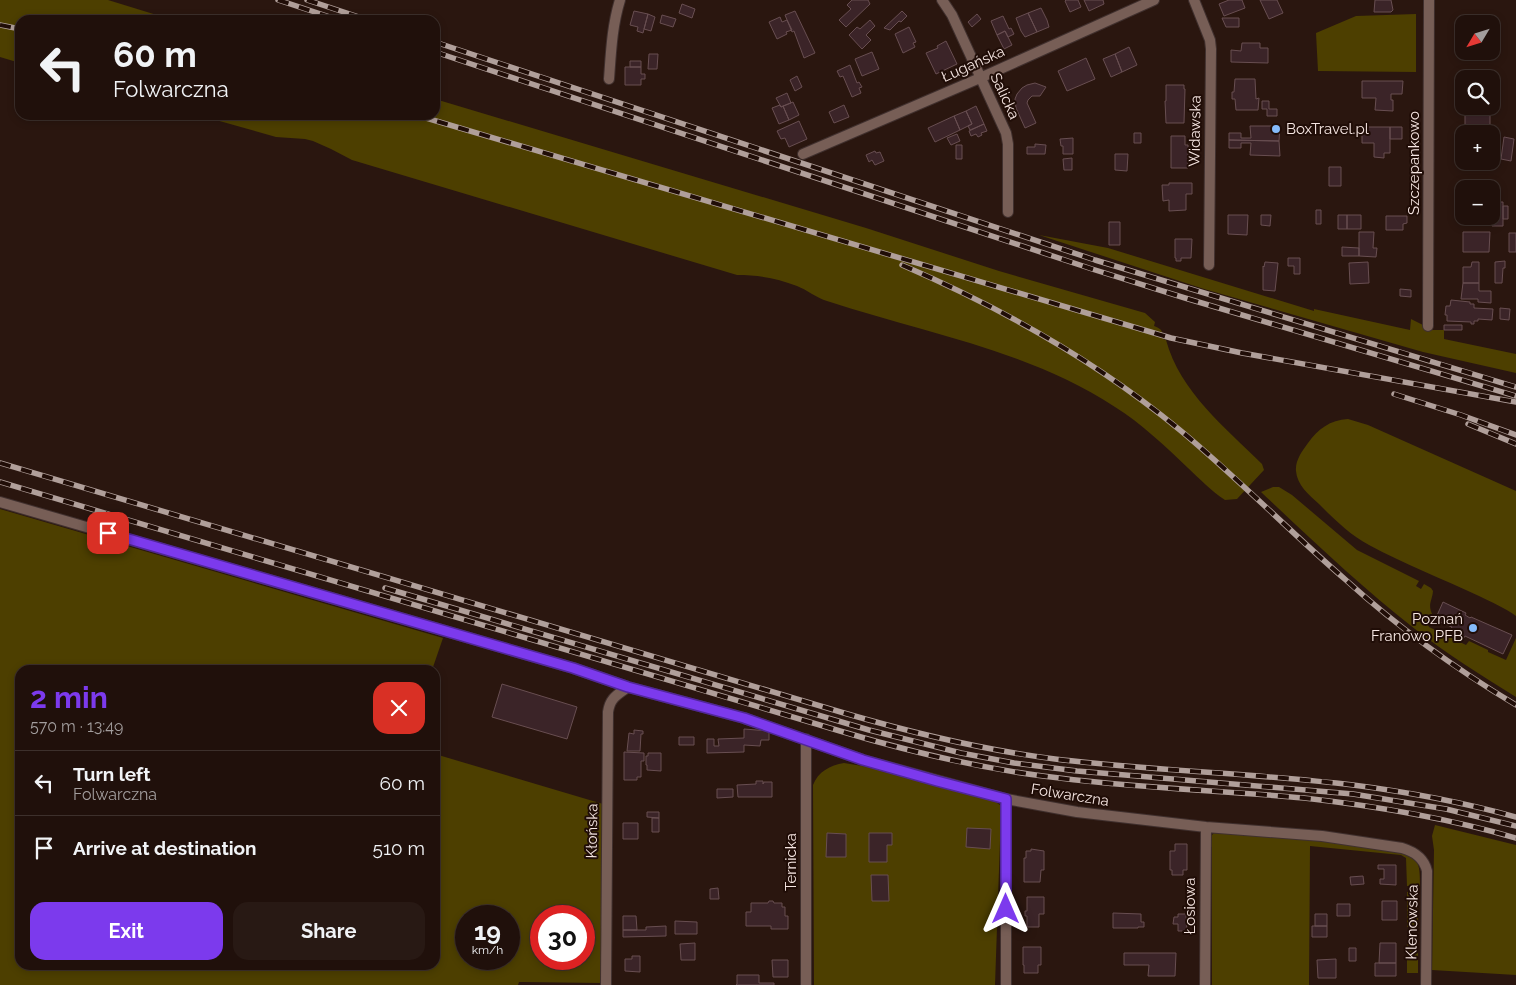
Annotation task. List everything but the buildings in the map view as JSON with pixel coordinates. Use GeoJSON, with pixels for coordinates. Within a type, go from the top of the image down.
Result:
{"type":"FeatureCollection","features":[{"type":"Feature","properties":{"kind":"street"},"geometry":{"type":"LineString","coordinates":[[609,79],[611,40],[620,0]]}},
{"type":"Feature","properties":{"kind":"street","name":"Salicka"},"geometry":{"type":"LineString","coordinates":[[942,0],[952,15],[1006,133],[1008,144],[1008,212]]}},
{"type":"Feature","properties":{"kind":"street","name":"Ługańska"},"geometry":{"type":"LineString","coordinates":[[803,154],[980,78],[1154,0]]}},
{"type":"Feature","properties":{"kind":"street","name":"Widawska"},"geometry":{"type":"LineString","coordinates":[[1194,0],[1210,40],[1211,49],[1209,265]]}},
{"type":"Feature","properties":{"kind":"street","name":"Szczepankowo"},"geometry":{"type":"LineString","coordinates":[[1428,326],[1429,0]]}},
{"type":"Feature","properties":{"kind":"street","name":"Folwarczna"},"geometry":{"type":"LineString","coordinates":[[0,502],[573,668],[628,687],[744,718],[863,760],[1006,799],[1077,812],[1206,827],[1322,836],[1390,845],[1412,851],[1424,860]]}},
{"type":"Feature","properties":{"kind":"street","name":"Kłońska"},"geometry":{"type":"LineString","coordinates":[[606,985],[608,712],[609,704],[614,696],[628,687]]}},
{"type":"Feature","properties":{"kind":"street","name":"Ternicka"},"geometry":{"type":"LineString","coordinates":[[806,739],[806,985]]}},
{"type":"Feature","properties":{"kind":"street"},"geometry":{"type":"LineString","coordinates":[[1006,799],[1006,985]]}},
{"type":"Feature","properties":{"kind":"street","name":"Łosiowa"},"geometry":{"type":"LineString","coordinates":[[1205,985],[1206,827]]}},
{"type":"Feature","properties":{"kind":"street","name":"Klenowska"},"geometry":{"type":"LineString","coordinates":[[1424,860],[1427,871],[1426,985]]}},
{"type":"Feature","properties":{"kind":"shaded area"},"geometry":{"type":"Polygon","coordinates":[[[0,0],[108,0],[157,15],[15,15],[15,62],[0,57],[0,0]]]}},
{"type":"Feature","properties":{"kind":"shaded area"},"geometry":{"type":"Polygon","coordinates":[[[1416,14],[1416,72],[1318,71],[1316,33],[1356,16],[1416,14]]]}},
{"type":"Feature","properties":{"kind":"shaded area"},"geometry":{"type":"Polygon","coordinates":[[[440,100],[866,228],[999,271],[1145,313],[1155,322],[1154,326],[1161,330],[1163,339],[1166,340],[1173,359],[1193,393],[1219,423],[1262,464],[1264,470],[1237,499],[1225,500],[1153,436],[1115,407],[1082,387],[1011,357],[827,301],[782,281],[760,276],[737,275],[352,160],[313,141],[276,137],[216,120],[440,120],[440,100]]]}},
{"type":"Feature","properties":{"kind":"shaded area"},"geometry":{"type":"Polygon","coordinates":[[[1039,235],[1108,248],[1314,311],[1314,309],[1410,330],[1411,319],[1433,330],[1444,330],[1444,339],[1516,354],[1516,373],[1423,352],[1204,289],[1039,235]]]}},
{"type":"Feature","properties":{"kind":"shaded area"},"geometry":{"type":"Polygon","coordinates":[[[1348,419],[1368,425],[1516,491],[1516,616],[1493,603],[1396,559],[1362,541],[1342,526],[1304,489],[1296,471],[1301,453],[1312,438],[1325,426],[1336,421],[1348,419]]]}},
{"type":"Feature","properties":{"kind":"shaded area"},"geometry":{"type":"Polygon","coordinates":[[[1273,487],[1279,487],[1292,495],[1357,550],[1419,581],[1416,586],[1421,589],[1424,584],[1431,588],[1433,591],[1430,606],[1433,616],[1428,625],[1429,627],[1466,645],[1469,641],[1506,660],[1516,638],[1516,697],[1440,647],[1375,596],[1261,492],[1273,487]]]}},
{"type":"Feature","properties":{"kind":"shaded area"},"geometry":{"type":"Polygon","coordinates":[[[0,509],[443,638],[434,665],[15,665],[15,970],[440,970],[440,755],[603,804],[602,983],[519,982],[518,985],[0,985],[0,509]]]}},
{"type":"Feature","properties":{"kind":"shaded area"},"geometry":{"type":"Polygon","coordinates":[[[844,763],[881,769],[996,802],[1000,805],[995,985],[814,985],[813,785],[818,776],[825,770],[834,765],[844,763]]]}},
{"type":"Feature","properties":{"kind":"shaded area"},"geometry":{"type":"Polygon","coordinates":[[[1435,825],[1516,845],[1516,975],[1432,970],[1434,850],[1432,836],[1435,825]]]}},
{"type":"Feature","properties":{"kind":"shaded area"},"geometry":{"type":"Polygon","coordinates":[[[1214,833],[1282,836],[1395,850],[1409,856],[1416,862],[1420,886],[1407,886],[1406,858],[1401,855],[1310,846],[1309,985],[1212,985],[1212,847],[1210,846],[1211,836],[1214,833]]]}},
{"type":"Feature","properties":{"kind":"shaded area"},"geometry":{"type":"Polygon","coordinates":[[[1407,892],[1418,892],[1418,927],[1407,927],[1407,892]]]}},
{"type":"Feature","properties":{"kind":"shaded area"},"geometry":{"type":"Polygon","coordinates":[[[1418,943],[1418,973],[1407,973],[1407,944],[1418,943]]]}},
{"type":"Feature","properties":{"kind":"railway"},"geometry":{"type":"LineString","coordinates":[[278,0],[324,15]]}},
{"type":"Feature","properties":{"kind":"railway"},"geometry":{"type":"LineString","coordinates":[[307,0],[353,15]]}},
{"type":"Feature","properties":{"kind":"railway"},"geometry":{"type":"LineString","coordinates":[[0,25],[15,28]]}},
{"type":"Feature","properties":{"kind":"railway"},"geometry":{"type":"LineString","coordinates":[[440,44],[1095,260],[1516,387]]}},
{"type":"Feature","properties":{"kind":"railway"},"geometry":{"type":"LineString","coordinates":[[440,54],[1092,269],[1516,396]]}},
{"type":"Feature","properties":{"kind":"railway"},"geometry":{"type":"LineString","coordinates":[[433,120],[1171,338],[1242,353],[1516,402]]}},
{"type":"Feature","properties":{"kind":"railway"},"geometry":{"type":"LineString","coordinates":[[902,265],[1012,318],[1115,381],[1201,448],[1387,615],[1450,662],[1516,705]]}},
{"type":"Feature","properties":{"kind":"railway"},"geometry":{"type":"LineString","coordinates":[[1394,394],[1516,435]]}},
{"type":"Feature","properties":{"kind":"railway"},"geometry":{"type":"LineString","coordinates":[[1468,424],[1516,444]]}},
{"type":"Feature","properties":{"kind":"railway"},"geometry":{"type":"LineString","coordinates":[[0,463],[844,713],[948,740],[1001,751],[1055,759],[1316,781],[1374,788],[1455,802],[1516,817]]}},
{"type":"Feature","properties":{"kind":"railway"},"geometry":{"type":"LineString","coordinates":[[0,482],[840,731],[941,758],[992,768],[1076,780],[1304,798],[1358,805],[1438,819],[1516,838]]}},
{"type":"Feature","properties":{"kind":"railway"},"geometry":{"type":"LineString","coordinates":[[385,588],[869,730],[961,753],[1014,763],[1077,771],[1353,794],[1446,809],[1516,826]]}},
{"type":"Feature","properties":{"kind":"place","name":"BoxTravel.pl"},"geometry":{"type":"Point","coordinates":[1276,129]}},
{"type":"Feature","properties":{"kind":"place","name":"Poznań Franowo PFB"},"geometry":{"type":"Point","coordinates":[1473,628]}},
{"type":"Feature","properties":{"kind":"route"},"geometry":{"type":"LineString","coordinates":[[108,533],[573,668],[628,687],[744,718],[863,760],[1006,799],[1006,909]]}}]}
